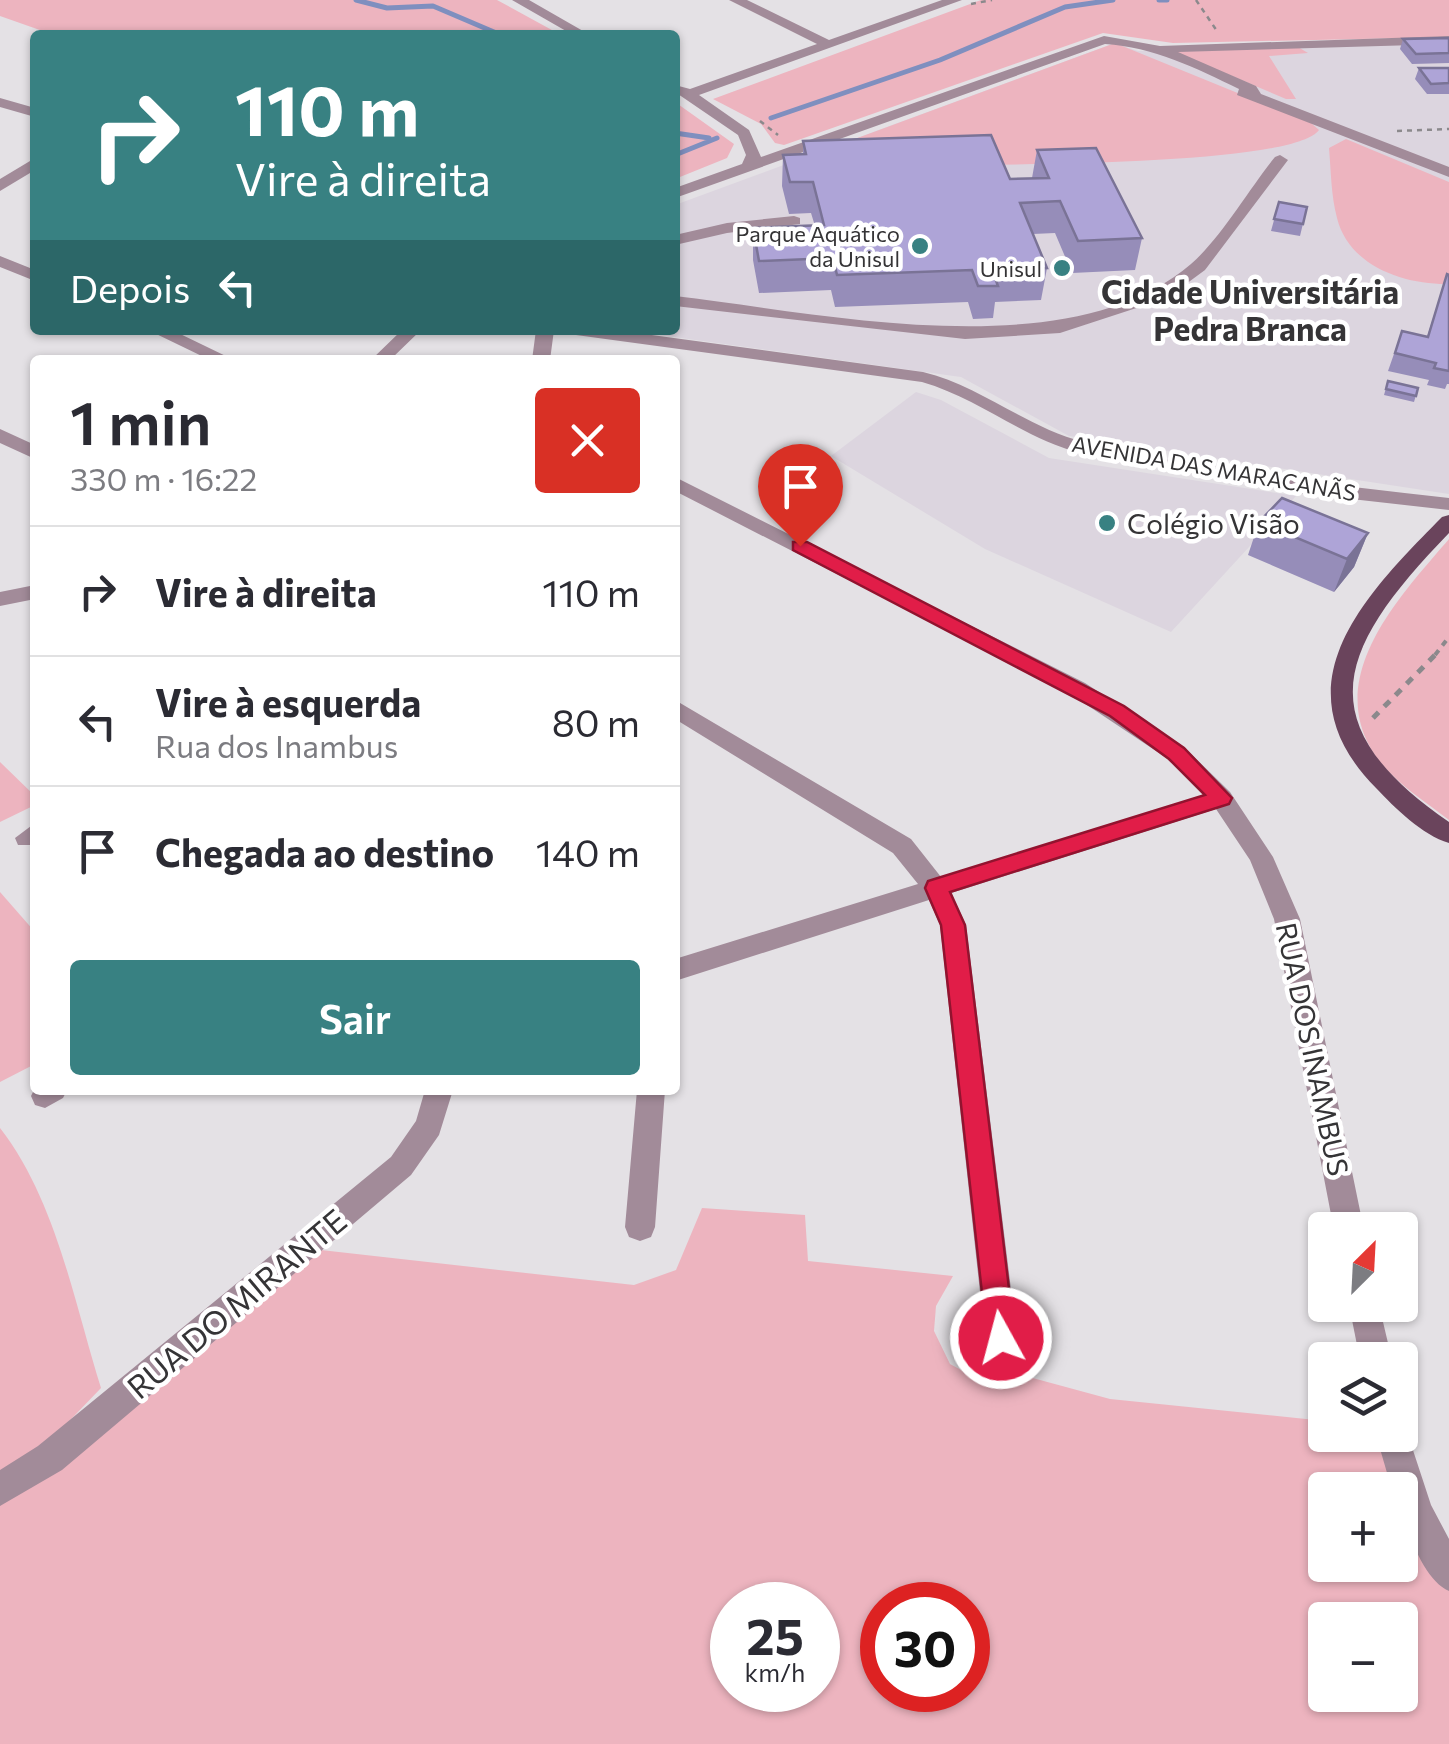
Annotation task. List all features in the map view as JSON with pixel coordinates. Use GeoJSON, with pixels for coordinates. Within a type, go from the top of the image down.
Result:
{"type":"FeatureCollection","features":[{"type":"Feature","properties":{"kind":"main road"},"geometry":{"type":"LineString","coordinates":[[1449,520],[1408,564],[1354,644],[1340,675],[1338,700],[1349,731],[1383,781],[1412,809],[1449,834]]}},
{"type":"Feature","properties":{"kind":"street"},"geometry":{"type":"LineString","coordinates":[[519,0],[573,30]]}},
{"type":"Feature","properties":{"kind":"street"},"geometry":{"type":"LineString","coordinates":[[736,0],[829,44]]}},
{"type":"Feature","properties":{"kind":"street"},"geometry":{"type":"LineString","coordinates":[[682,90],[829,44],[889,17],[955,0]]}},
{"type":"Feature","properties":{"kind":"street"},"geometry":{"type":"LineString","coordinates":[[680,191],[1104,40],[1151,48],[1449,40]]}},
{"type":"Feature","properties":{"kind":"street"},"geometry":{"type":"LineString","coordinates":[[1151,48],[1183,62],[1182,67],[1449,175]]}},
{"type":"Feature","properties":{"kind":"street"},"geometry":{"type":"LineString","coordinates":[[682,90],[750,140],[754,156],[748,167]]}},
{"type":"Feature","properties":{"kind":"street"},"geometry":{"type":"LineString","coordinates":[[0,102],[30,111]]}},
{"type":"Feature","properties":{"kind":"street"},"geometry":{"type":"LineString","coordinates":[[680,302],[965,334],[1060,328],[1161,294],[1199,266],[1280,160]]}},
{"type":"Feature","properties":{"kind":"street"},"geometry":{"type":"LineString","coordinates":[[0,186],[30,166]]}},
{"type":"Feature","properties":{"kind":"street"},"geometry":{"type":"LineString","coordinates":[[680,239],[727,228],[794,222]]}},
{"type":"Feature","properties":{"kind":"street"},"geometry":{"type":"LineString","coordinates":[[0,261],[30,274]]}},
{"type":"Feature","properties":{"kind":"street"},"geometry":{"type":"LineString","coordinates":[[168,335],[214,355]]}},
{"type":"Feature","properties":{"kind":"street"},"geometry":{"type":"LineString","coordinates":[[385,355],[407,335]]}},
{"type":"Feature","properties":{"kind":"street","name":"AVENIDA DAS MARACANÃS"},"geometry":{"type":"LineString","coordinates":[[612,335],[924,378],[961,388],[1050,437],[1080,447],[1307,488],[1449,504]]}},
{"type":"Feature","properties":{"kind":"street"},"geometry":{"type":"LineString","coordinates":[[0,435],[30,450]]}},
{"type":"Feature","properties":{"kind":"street","name":"RUA DOS INAMBUS"},"geometry":{"type":"LineString","coordinates":[[680,486],[1117,711],[1176,754],[1222,798],[1261,857],[1288,919],[1346,1212]]}},
{"type":"Feature","properties":{"kind":"street"},"geometry":{"type":"LineString","coordinates":[[0,599],[30,593]]}},
{"type":"Feature","properties":{"kind":"street"},"geometry":{"type":"LineString","coordinates":[[680,711],[879,830],[902,846],[936,888],[953,925],[1001,1338]]}},
{"type":"Feature","properties":{"kind":"street"},"geometry":{"type":"LineString","coordinates":[[680,968],[1222,798]]}},
{"type":"Feature","properties":{"kind":"street","name":"RUA DO MIRANTE"},"geometry":{"type":"LineString","coordinates":[[0,1489],[50,1458],[401,1166],[429,1126],[438,1095]]}},
{"type":"Feature","properties":{"kind":"street"},"geometry":{"type":"LineString","coordinates":[[640,1227],[651,1095]]}},
{"type":"Feature","properties":{"kind":"street"},"geometry":{"type":"LineString","coordinates":[[1397,1452],[1416,1512],[1449,1574]]}},
{"type":"Feature","properties":{"kind":"path"},"geometry":{"type":"LineString","coordinates":[[1196,0],[1227,46]]}},
{"type":"Feature","properties":{"kind":"path"},"geometry":{"type":"LineString","coordinates":[[1390,129],[1449,130]]}},
{"type":"Feature","properties":{"kind":"path"},"geometry":{"type":"LineString","coordinates":[[1364,728],[1426,670],[1449,637]]}},
{"type":"Feature","properties":{"kind":"shaded area"},"geometry":{"type":"Polygon","coordinates":[[[0,0],[497,0],[552,30],[40,30],[0,16],[0,0]]]}},
{"type":"Feature","properties":{"kind":"shaded area"},"geometry":{"type":"Polygon","coordinates":[[[981,0],[1449,0],[1449,37],[1173,43],[1103,33],[784,145],[775,143],[761,124],[713,99],[981,0]]]}},
{"type":"Feature","properties":{"kind":"shaded area","name":"Unisul"},"geometry":{"type":"Polygon","coordinates":[[[1115,43],[1138,51],[1449,43],[1449,494],[1069,436],[961,377],[659,335],[680,335],[680,203],[1115,43]]]}},
{"type":"Feature","properties":{"kind":"shaded area"},"geometry":{"type":"Polygon","coordinates":[[[1115,43],[1311,123],[1319,130],[1290,144],[1233,154],[1156,160],[979,165],[787,164],[1115,43]]]}},
{"type":"Feature","properties":{"kind":"shaded area"},"geometry":{"type":"Polygon","coordinates":[[[1298,47],[1308,53],[1269,56],[1296,99],[1286,99],[1173,51],[1298,47]]]}},
{"type":"Feature","properties":{"kind":"shaded area"},"geometry":{"type":"Polygon","coordinates":[[[680,106],[734,144],[727,158],[680,177],[680,106]]]}},
{"type":"Feature","properties":{"kind":"shaded area"},"geometry":{"type":"Polygon","coordinates":[[[1346,139],[1449,182],[1449,284],[1415,281],[1381,270],[1366,261],[1343,235],[1332,192],[1329,148],[1346,139]]]}},
{"type":"Feature","properties":{"kind":"shaded area","name":"Colégio Visão"},"geometry":{"type":"Polygon","coordinates":[[[916,392],[941,400],[1049,458],[1296,496],[1171,632],[985,549],[831,456],[916,392]]]}},
{"type":"Feature","properties":{"kind":"shaded area"},"geometry":{"type":"Polygon","coordinates":[[[1449,539],[1449,820],[1406,787],[1377,758],[1359,718],[1358,690],[1364,662],[1376,635],[1411,584],[1449,539]]]}},
{"type":"Feature","properties":{"kind":"shaded area"},"geometry":{"type":"Polygon","coordinates":[[[0,762],[30,791],[30,807],[0,822],[0,762]]]}},
{"type":"Feature","properties":{"kind":"shaded area"},"geometry":{"type":"Polygon","coordinates":[[[0,892],[30,926],[30,1067],[0,1082],[0,892]]]}},
{"type":"Feature","properties":{"kind":"shaded area"},"geometry":{"type":"Polygon","coordinates":[[[0,1128],[36,1187],[49,1219],[101,1388],[52,1439],[0,1471],[0,1128]]]}},
{"type":"Feature","properties":{"kind":"shaded area"},"geometry":{"type":"Polygon","coordinates":[[[702,1208],[805,1215],[808,1261],[953,1276],[936,1306],[934,1331],[950,1364],[989,1385],[1029,1377],[1110,1399],[1308,1419],[1308,1452],[1392,1452],[1400,1472],[1308,1472],[1308,1582],[1418,1582],[1418,1514],[1449,1589],[1449,1744],[0,1744],[0,1498],[312,1249],[634,1285],[676,1270],[702,1208]]]}},
{"type":"Feature","properties":{"kind":"building"},"geometry":{"type":"Polygon","coordinates":[[[1449,38],[1449,53],[1416,54],[1403,39],[1449,38]]]}},
{"type":"Feature","properties":{"kind":"building"},"geometry":{"type":"Polygon","coordinates":[[[1419,68],[1449,68],[1449,83],[1431,84],[1419,68]]]}},
{"type":"Feature","properties":{"kind":"building","name":"Parque Aquático da Unisul"},"geometry":{"type":"Polygon","coordinates":[[[991,135],[1010,179],[1049,178],[1037,150],[1096,148],[1142,238],[1078,241],[1060,201],[1020,203],[1047,268],[992,270],[998,286],[978,286],[972,270],[837,275],[833,258],[759,261],[753,228],[824,225],[813,182],[790,182],[783,155],[806,154],[803,141],[991,135]]]}},
{"type":"Feature","properties":{"kind":"building"},"geometry":{"type":"Polygon","coordinates":[[[1279,202],[1307,207],[1303,224],[1274,219],[1279,202]]]}},
{"type":"Feature","properties":{"kind":"building"},"geometry":{"type":"Polygon","coordinates":[[[1447,274],[1449,371],[1434,368],[1436,363],[1395,353],[1402,331],[1428,337],[1447,274]]]}},
{"type":"Feature","properties":{"kind":"building"},"geometry":{"type":"Polygon","coordinates":[[[1388,381],[1418,388],[1416,396],[1386,389],[1388,381]]]}},
{"type":"Feature","properties":{"kind":"building"},"geometry":{"type":"Polygon","coordinates":[[[1282,498],[1368,533],[1347,559],[1259,522],[1282,498]]]}},
{"type":"Feature","properties":{"kind":"waterway"},"geometry":{"type":"LineString","coordinates":[[356,0],[387,8],[433,6],[489,30]]}},
{"type":"Feature","properties":{"kind":"waterway"},"geometry":{"type":"LineString","coordinates":[[771,118],[940,60],[1065,7],[1113,0]]}},
{"type":"Feature","properties":{"kind":"waterway"},"geometry":{"type":"LineString","coordinates":[[1159,0],[1167,0]]}},
{"type":"Feature","properties":{"kind":"waterway"},"geometry":{"type":"LineString","coordinates":[[680,134],[709,138]]}},
{"type":"Feature","properties":{"kind":"waterway"},"geometry":{"type":"LineString","coordinates":[[680,153],[717,138]]}},
{"type":"Feature","properties":{"kind":"place","name":"Parque Aquático da Unisul"},"geometry":{"type":"Point","coordinates":[920,246]}},
{"type":"Feature","properties":{"kind":"place","name":"Unisul"},"geometry":{"type":"Point","coordinates":[1062,268]}},
{"type":"Feature","properties":{"kind":"place","name":"Colégio Visão"},"geometry":{"type":"Point","coordinates":[1107,523]}},
{"type":"Feature","properties":{"kind":"district","name":"Cidade Universitária Pedra Branca"},"geometry":{"type":"Point","coordinates":[1250,310]}},
{"type":"Feature","properties":{"kind":"route"},"geometry":{"type":"LineString","coordinates":[[800,546],[1117,711],[1176,754],[1222,798],[936,888],[953,925],[1001,1338]]}}]}
